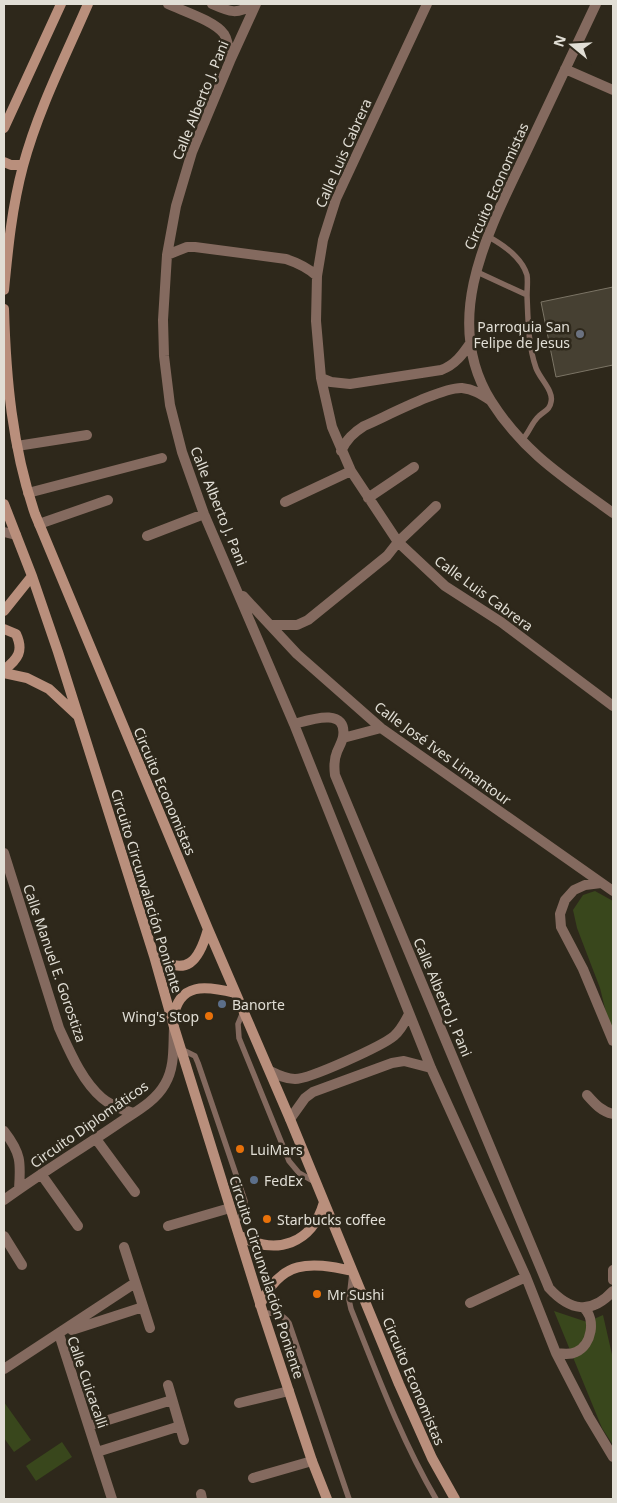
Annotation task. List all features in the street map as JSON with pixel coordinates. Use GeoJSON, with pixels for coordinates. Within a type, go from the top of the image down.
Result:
{"type":"FeatureCollection","features":[{"type":"Feature","properties":{"kind":"main road"},"geometry":{"type":"LineString","coordinates":[[4,128],[61,4]]}},
{"type":"Feature","properties":{"kind":"main road"},"geometry":{"type":"LineString","coordinates":[[4,290],[9,227],[23,165],[42,109],[88,4]]}},
{"type":"Feature","properties":{"kind":"main road"},"geometry":{"type":"LineString","coordinates":[[4,162],[11,165],[23,165]]}},
{"type":"Feature","properties":{"kind":"main road","name":"Circuito Economistas"},"geometry":{"type":"LineString","coordinates":[[4,309],[8,420],[17,446],[28,493],[39,524],[243,1012],[270,1071],[352,1271],[432,1458],[455,1499]]}},
{"type":"Feature","properties":{"kind":"main road","name":"Circuito Circunvalación Poniente"},"geometry":{"type":"LineString","coordinates":[[4,504],[32,576],[58,652],[154,956],[261,1309],[312,1461],[327,1499]]}},
{"type":"Feature","properties":{"kind":"main road"},"geometry":{"type":"LineString","coordinates":[[4,611],[32,576]]}},
{"type":"Feature","properties":{"kind":"main road"},"geometry":{"type":"LineString","coordinates":[[4,629],[16,634],[20,642],[19,654],[14,662],[4,671]]}},
{"type":"Feature","properties":{"kind":"main road"},"geometry":{"type":"LineString","coordinates":[[4,671],[27,678],[48,689],[78,716]]}},
{"type":"Feature","properties":{"kind":"main road"},"geometry":{"type":"LineString","coordinates":[[154,956],[163,962],[179,966],[186,965],[192,962],[204,943],[208,929]]}},
{"type":"Feature","properties":{"kind":"main road"},"geometry":{"type":"LineString","coordinates":[[174,1027],[174,1012],[190,991],[201,987],[208,987],[235,993]]}},
{"type":"Feature","properties":{"kind":"main road"},"geometry":{"type":"LineString","coordinates":[[240,1236],[260,1245],[270,1247],[292,1243],[301,1238],[316,1222],[324,1202]]}},
{"type":"Feature","properties":{"kind":"main road"},"geometry":{"type":"LineString","coordinates":[[261,1309],[272,1285],[280,1276],[293,1268],[304,1265],[316,1265],[352,1271]]}},
{"type":"Feature","properties":{"kind":"street"},"geometry":{"type":"LineString","coordinates":[[168,4],[216,26],[224,34],[228,45],[230,62]]}},
{"type":"Feature","properties":{"kind":"street"},"geometry":{"type":"LineString","coordinates":[[212,4],[224,10],[235,12],[245,10],[255,4]]}},
{"type":"Feature","properties":{"kind":"street","name":"Calle Alberto J. Pani"},"geometry":{"type":"LineString","coordinates":[[255,4],[192,152],[176,206],[167,255],[163,320],[164,356],[170,405],[182,452],[204,514],[294,724],[409,1014],[526,1277],[556,1353],[589,1417],[613,1457]]}},
{"type":"Feature","properties":{"kind":"street","name":"Calle Luis Cabrera"},"geometry":{"type":"LineString","coordinates":[[427,4],[336,199],[323,240],[317,276],[316,320],[321,378],[332,427],[351,471],[398,542],[445,586],[501,622],[613,706]]}},
{"type":"Feature","properties":{"kind":"street","name":"Circuito Economistas"},"geometry":{"type":"LineString","coordinates":[[597,6],[565,69],[487,236],[475,271],[469,316],[471,342],[479,376],[491,400],[521,441],[543,462],[613,513]]}},
{"type":"Feature","properties":{"kind":"street"},"geometry":{"type":"LineString","coordinates":[[565,69],[613,90]]}},
{"type":"Feature","properties":{"kind":"street"},"geometry":{"type":"LineString","coordinates":[[167,255],[195,246],[299,263],[309,268],[317,276]]}},
{"type":"Feature","properties":{"kind":"street"},"geometry":{"type":"LineString","coordinates":[[321,378],[331,382],[350,384],[441,370],[448,368],[456,361],[471,342]]}},
{"type":"Feature","properties":{"kind":"street"},"geometry":{"type":"LineString","coordinates":[[342,451],[346,442],[364,426],[438,393],[454,388],[466,388],[491,400]]}},
{"type":"Feature","properties":{"kind":"street"},"geometry":{"type":"LineString","coordinates":[[17,446],[87,435]]}},
{"type":"Feature","properties":{"kind":"street"},"geometry":{"type":"LineString","coordinates":[[28,493],[162,458]]}},
{"type":"Feature","properties":{"kind":"street"},"geometry":{"type":"LineString","coordinates":[[368,498],[414,467]]}},
{"type":"Feature","properties":{"kind":"street"},"geometry":{"type":"LineString","coordinates":[[285,502],[351,471]]}},
{"type":"Feature","properties":{"kind":"street"},"geometry":{"type":"LineString","coordinates":[[39,524],[108,500]]}},
{"type":"Feature","properties":{"kind":"street"},"geometry":{"type":"LineString","coordinates":[[270,626],[297,625],[308,620],[387,556],[398,542],[436,506]]}},
{"type":"Feature","properties":{"kind":"street"},"geometry":{"type":"LineString","coordinates":[[147,536],[204,514]]}},
{"type":"Feature","properties":{"kind":"street"},"geometry":{"type":"LineString","coordinates":[[4,532],[16,535]]}},
{"type":"Feature","properties":{"kind":"street","name":"Calle José Ives Limantour"},"geometry":{"type":"LineString","coordinates":[[238,590],[297,654],[381,728],[613,891]]}},
{"type":"Feature","properties":{"kind":"street"},"geometry":{"type":"LineString","coordinates":[[294,724],[321,716],[328,716],[339,722],[343,729],[343,738],[381,728]]}},
{"type":"Feature","properties":{"kind":"street","name":"Calle Alberto J. Pani"},"geometry":{"type":"LineString","coordinates":[[343,738],[335,758],[335,775],[549,1288],[558,1298],[569,1304],[584,1308]]}},
{"type":"Feature","properties":{"kind":"street","name":"Calle Manuel E. Gorostiza"},"geometry":{"type":"LineString","coordinates":[[4,853],[59,1028],[69,1050],[89,1083],[102,1098],[117,1108],[133,1113]]}},
{"type":"Feature","properties":{"kind":"street"},"geometry":{"type":"LineString","coordinates":[[601,883],[585,885],[574,890],[565,900],[560,914],[562,927],[613,1042]]}},
{"type":"Feature","properties":{"kind":"street"},"geometry":{"type":"LineString","coordinates":[[270,1071],[281,1077],[296,1079],[310,1076],[382,1044],[402,1028],[409,1014]]}},
{"type":"Feature","properties":{"kind":"street","name":"Circuito Diplomáticos"},"geometry":{"type":"LineString","coordinates":[[4,1200],[155,1098],[170,1073],[173,1058],[174,1027]]}},
{"type":"Feature","properties":{"kind":"street"},"geometry":{"type":"LineString","coordinates":[[290,1119],[305,1098],[313,1092],[392,1063],[404,1061],[432,1068]]}},
{"type":"Feature","properties":{"kind":"street"},"geometry":{"type":"LineString","coordinates":[[586,1095],[604,1112],[613,1114]]}},
{"type":"Feature","properties":{"kind":"street"},"geometry":{"type":"LineString","coordinates":[[4,1131],[16,1147],[21,1166],[19,1189]]}},
{"type":"Feature","properties":{"kind":"street"},"geometry":{"type":"LineString","coordinates":[[96,1139],[135,1192]]}},
{"type":"Feature","properties":{"kind":"street"},"geometry":{"type":"LineString","coordinates":[[41,1174],[78,1226]]}},
{"type":"Feature","properties":{"kind":"street"},"geometry":{"type":"LineString","coordinates":[[168,1226],[230,1208]]}},
{"type":"Feature","properties":{"kind":"street"},"geometry":{"type":"LineString","coordinates":[[4,1236],[22,1266]]}},
{"type":"Feature","properties":{"kind":"street"},"geometry":{"type":"LineString","coordinates":[[124,1247],[150,1328]]}},
{"type":"Feature","properties":{"kind":"street"},"geometry":{"type":"LineString","coordinates":[[613,1270],[613,1280]]}},
{"type":"Feature","properties":{"kind":"street"},"geometry":{"type":"LineString","coordinates":[[470,1303],[526,1277]]}},
{"type":"Feature","properties":{"kind":"street"},"geometry":{"type":"LineString","coordinates":[[59,1334],[136,1283]]}},
{"type":"Feature","properties":{"kind":"street"},"geometry":{"type":"LineString","coordinates":[[556,1353],[575,1353],[582,1349],[587,1341],[592,1323],[590,1316],[584,1308],[601,1302],[613,1291]]}},
{"type":"Feature","properties":{"kind":"street"},"geometry":{"type":"LineString","coordinates":[[59,1334],[143,1308]]}},
{"type":"Feature","properties":{"kind":"street","name":"Calle Cuicacalli"},"geometry":{"type":"LineString","coordinates":[[4,1369],[59,1334],[112,1499]]}},
{"type":"Feature","properties":{"kind":"street"},"geometry":{"type":"LineString","coordinates":[[168,1385],[184,1440]]}},
{"type":"Feature","properties":{"kind":"street"},"geometry":{"type":"LineString","coordinates":[[239,1403],[290,1391]]}},
{"type":"Feature","properties":{"kind":"street"},"geometry":{"type":"LineString","coordinates":[[89,1426],[172,1400]]}},
{"type":"Feature","properties":{"kind":"street"},"geometry":{"type":"LineString","coordinates":[[97,1452],[180,1426]]}},
{"type":"Feature","properties":{"kind":"street"},"geometry":{"type":"LineString","coordinates":[[253,1478],[312,1461]]}},
{"type":"Feature","properties":{"kind":"lane"},"geometry":{"type":"LineString","coordinates":[[487,236],[497,241],[521,263],[527,276],[532,352],[541,380],[549,391],[552,401],[548,410],[537,417],[526,437],[521,441]]}},
{"type":"Feature","properties":{"kind":"lane"},"geometry":{"type":"LineString","coordinates":[[475,271],[527,295]]}},
{"type":"Feature","properties":{"kind":"lane"},"geometry":{"type":"LineString","coordinates":[[243,1012],[238,1024],[239,1038],[289,1161],[299,1173],[315,1182]]}},
{"type":"Feature","properties":{"kind":"lane"},"geometry":{"type":"LineString","coordinates":[[181,1049],[195,1056],[198,1063],[245,1201],[244,1212],[236,1222]]}},
{"type":"Feature","properties":{"kind":"lane","name":"Circuito Economistas"},"geometry":{"type":"LineString","coordinates":[[352,1271],[349,1300],[351,1309],[399,1427],[436,1499]]}},
{"type":"Feature","properties":{"kind":"lane"},"geometry":{"type":"LineString","coordinates":[[261,1309],[277,1313],[289,1323],[349,1499]]}},
{"type":"Feature","properties":{"kind":"green space"},"geometry":{"type":"Polygon","coordinates":[[[595,891],[613,901],[613,1041],[600,988],[577,928],[573,910],[583,895],[595,891]]]}},
{"type":"Feature","properties":{"kind":"green space"},"geometry":{"type":"Polygon","coordinates":[[[554,1311],[587,1322],[603,1315],[613,1359],[613,1445],[602,1428],[554,1311]]]}},
{"type":"Feature","properties":{"kind":"green space"},"geometry":{"type":"Polygon","coordinates":[[[4,1402],[31,1440],[14,1452],[4,1438],[4,1402]]]}},
{"type":"Feature","properties":{"kind":"green space"},"geometry":{"type":"Polygon","coordinates":[[[62,1442],[72,1457],[36,1481],[26,1466],[62,1442]]]}},
{"type":"Feature","properties":{"kind":"building","name":"Parroquia San Felipe de Jesus"},"geometry":{"type":"Polygon","coordinates":[[[613,287],[613,365],[556,377],[541,302],[613,287]]]}},
{"type":"Feature","properties":{"kind":"place","name":"Parroquia San Felipe de Jesus"},"geometry":{"type":"Point","coordinates":[580,334]}},
{"type":"Feature","properties":{"kind":"place","name":"Banorte"},"geometry":{"type":"Point","coordinates":[222,1004]}},
{"type":"Feature","properties":{"kind":"place","name":"Wing's Stop"},"geometry":{"type":"Point","coordinates":[209,1016]}},
{"type":"Feature","properties":{"kind":"place","name":"LuiMars"},"geometry":{"type":"Point","coordinates":[240,1149]}},
{"type":"Feature","properties":{"kind":"place","name":"FedEx"},"geometry":{"type":"Point","coordinates":[254,1180]}},
{"type":"Feature","properties":{"kind":"place","name":"Starbucks coffee"},"geometry":{"type":"Point","coordinates":[267,1219]}},
{"type":"Feature","properties":{"kind":"place","name":"Mr Sushi"},"geometry":{"type":"Point","coordinates":[317,1294]}}]}
